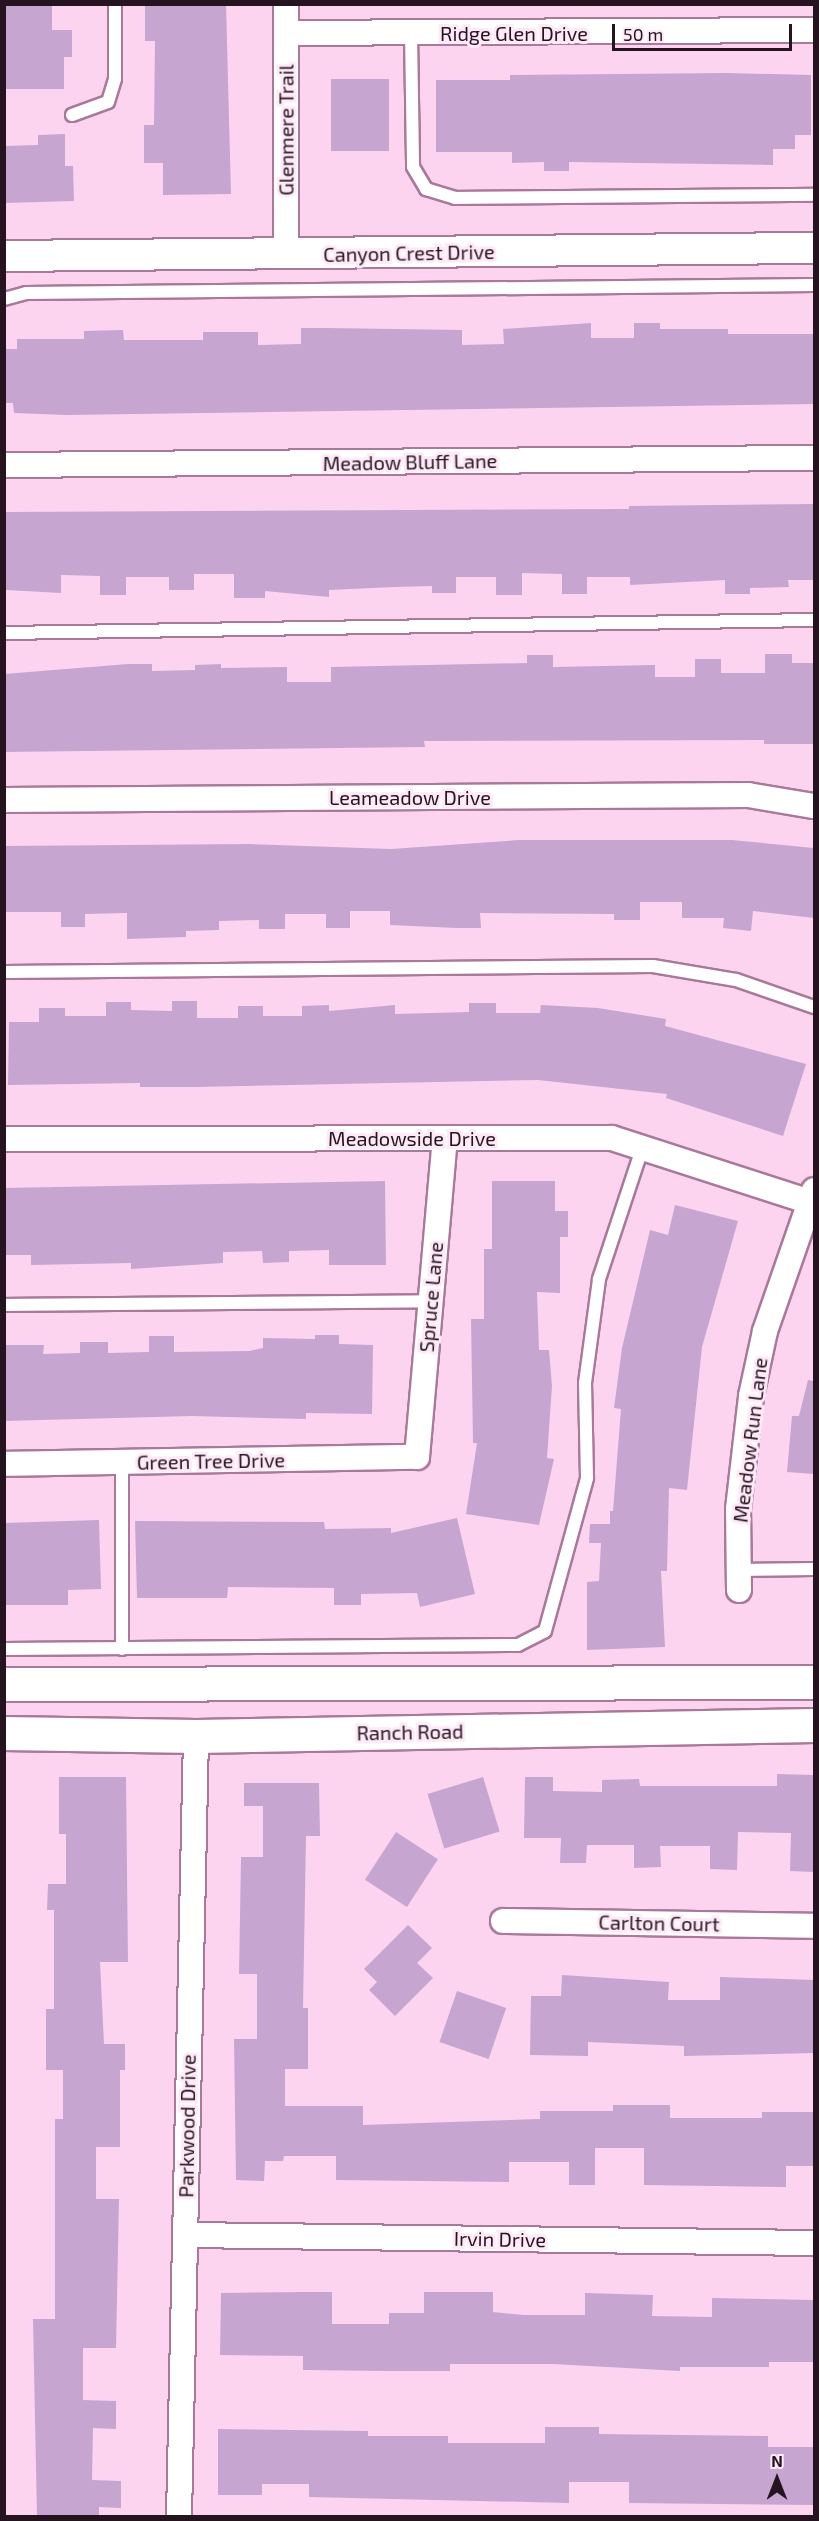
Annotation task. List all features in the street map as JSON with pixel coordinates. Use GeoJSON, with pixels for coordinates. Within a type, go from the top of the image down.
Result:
{"type":"FeatureCollection","features":[{"type":"Feature","properties":{"kind":"main road"},"geometry":{"type":"LineString","coordinates":[[4,1684],[814,1682]]}},
{"type":"Feature","properties":{"kind":"main road","name":"Ranch Road"},"geometry":{"type":"LineString","coordinates":[[4,1733],[196,1736],[814,1725]]}},
{"type":"Feature","properties":{"kind":"street","name":"Glenmere Trail"},"geometry":{"type":"LineString","coordinates":[[286,4],[286,255]]}},
{"type":"Feature","properties":{"kind":"street","name":"Ridge Glen Drive"},"geometry":{"type":"LineString","coordinates":[[286,33],[814,30]]}},
{"type":"Feature","properties":{"kind":"street","name":"Canyon Crest Drive"},"geometry":{"type":"LineString","coordinates":[[4,256],[814,248]]}},
{"type":"Feature","properties":{"kind":"street","name":"Meadow Bluff Lane"},"geometry":{"type":"LineString","coordinates":[[4,465],[814,458]]}},
{"type":"Feature","properties":{"kind":"street","name":"Leameadow Drive"},"geometry":{"type":"LineString","coordinates":[[4,800],[748,795],[814,806]]}},
{"type":"Feature","properties":{"kind":"street","name":"Spruce Lane"},"geometry":{"type":"LineString","coordinates":[[417,1457],[445,1138]]}},
{"type":"Feature","properties":{"kind":"street","name":"Meadowside Drive"},"geometry":{"type":"LineString","coordinates":[[4,1139],[612,1138],[642,1149],[812,1196]]}},
{"type":"Feature","properties":{"kind":"street","name":"Meadow Run Lane"},"geometry":{"type":"LineString","coordinates":[[738,1580],[738,1509],[751,1396],[765,1331],[812,1196]]}},
{"type":"Feature","properties":{"kind":"street","name":"Green Tree Drive"},"geometry":{"type":"LineString","coordinates":[[4,1464],[417,1457]]}},
{"type":"Feature","properties":{"kind":"street","name":"Parkwood Drive"},"geometry":{"type":"LineString","coordinates":[[179,2517],[196,1736]]}},
{"type":"Feature","properties":{"kind":"street","name":"Carlton Court"},"geometry":{"type":"LineString","coordinates":[[503,1921],[814,1926]]}},
{"type":"Feature","properties":{"kind":"street","name":"Irvin Drive"},"geometry":{"type":"LineString","coordinates":[[185,2235],[814,2243]]}},
{"type":"Feature","properties":{"kind":"lane"},"geometry":{"type":"LineString","coordinates":[[72,115],[108,102],[115,79],[115,4]]}},
{"type":"Feature","properties":{"kind":"lane"},"geometry":{"type":"LineString","coordinates":[[411,33],[413,167],[426,189],[454,198],[814,195]]}},
{"type":"Feature","properties":{"kind":"lane"},"geometry":{"type":"LineString","coordinates":[[4,299],[26,293],[814,285]]}},
{"type":"Feature","properties":{"kind":"lane"},"geometry":{"type":"LineString","coordinates":[[4,633],[814,620]]}},
{"type":"Feature","properties":{"kind":"lane"},"geometry":{"type":"LineString","coordinates":[[4,972],[653,966],[736,980],[814,1007]]}},
{"type":"Feature","properties":{"kind":"lane"},"geometry":{"type":"LineString","coordinates":[[4,1649],[518,1645],[545,1631],[586,1478],[585,1383],[599,1278],[642,1149]]}},
{"type":"Feature","properties":{"kind":"lane"},"geometry":{"type":"LineString","coordinates":[[4,1305],[431,1301]]}},
{"type":"Feature","properties":{"kind":"lane"},"geometry":{"type":"LineString","coordinates":[[122,1462],[122,1649]]}},
{"type":"Feature","properties":{"kind":"lane"},"geometry":{"type":"LineString","coordinates":[[738,1580],[814,1569]]}},
{"type":"Feature","properties":{"kind":"building"},"geometry":{"type":"Polygon","coordinates":[[[4,4],[52,4],[52,30],[72,30],[72,57],[64,57],[64,89],[4,89],[4,4]]]}},
{"type":"Feature","properties":{"kind":"building"},"geometry":{"type":"Polygon","coordinates":[[[145,4],[226,4],[231,194],[163,195],[163,163],[144,163],[144,125],[154,125],[155,41],[145,41],[145,4]]]}},
{"type":"Feature","properties":{"kind":"building"},"geometry":{"type":"Polygon","coordinates":[[[727,73],[811,75],[811,135],[795,135],[795,149],[773,149],[773,165],[569,162],[569,171],[544,171],[544,162],[512,163],[512,152],[436,152],[436,80],[510,80],[510,75],[727,73]]]}},
{"type":"Feature","properties":{"kind":"building"},"geometry":{"type":"Polygon","coordinates":[[[331,79],[389,79],[389,151],[331,151],[331,79]]]}},
{"type":"Feature","properties":{"kind":"building"},"geometry":{"type":"Polygon","coordinates":[[[65,134],[65,166],[73,166],[74,201],[4,203],[4,146],[38,145],[38,135],[65,134]]]}},
{"type":"Feature","properties":{"kind":"building"},"geometry":{"type":"Polygon","coordinates":[[[591,323],[591,338],[634,338],[634,323],[660,323],[660,329],[728,329],[728,334],[814,334],[814,404],[66,415],[14,413],[13,403],[4,403],[4,349],[17,349],[17,339],[84,339],[84,331],[123,330],[124,340],[203,340],[203,332],[258,332],[258,345],[301,344],[301,328],[328,328],[462,330],[462,345],[504,344],[503,329],[591,323]]]}},
{"type":"Feature","properties":{"kind":"building"},"geometry":{"type":"Polygon","coordinates":[[[814,504],[814,580],[788,580],[789,587],[750,588],[750,594],[725,594],[725,580],[630,585],[630,577],[587,577],[587,594],[562,594],[562,574],[522,573],[522,595],[496,595],[496,577],[456,577],[456,593],[432,593],[432,586],[329,590],[329,597],[265,591],[265,598],[234,598],[234,574],[194,574],[194,590],[169,590],[169,577],[126,577],[126,595],[100,595],[100,576],[61,575],[61,593],[6,590],[4,512],[629,509],[629,506],[814,504]]]}},
{"type":"Feature","properties":{"kind":"building"},"geometry":{"type":"Polygon","coordinates":[[[765,654],[792,654],[792,663],[814,663],[814,744],[764,744],[764,740],[424,741],[425,747],[4,752],[4,674],[128,664],[152,664],[152,671],[195,670],[195,665],[221,664],[221,668],[287,667],[287,682],[331,682],[331,667],[527,663],[527,655],[553,655],[553,667],[655,665],[655,677],[695,677],[695,659],[721,659],[721,673],[765,673],[765,654]]]}},
{"type":"Feature","properties":{"kind":"building"},"geometry":{"type":"Polygon","coordinates":[[[520,840],[732,840],[814,848],[814,918],[753,911],[751,931],[723,928],[724,918],[682,918],[682,902],[640,902],[640,920],[614,920],[614,914],[480,913],[481,928],[457,928],[390,925],[390,911],[350,911],[350,928],[326,928],[326,914],[285,914],[285,929],[259,929],[259,920],[219,921],[219,930],[186,931],[186,937],[127,939],[127,913],[85,914],[85,927],[61,927],[61,912],[4,912],[4,846],[250,844],[391,849],[520,840]]]}},
{"type":"Feature","properties":{"kind":"building"},"geometry":{"type":"Polygon","coordinates":[[[172,1001],[197,1001],[197,1018],[238,1018],[238,1006],[263,1006],[263,1016],[302,1016],[302,1006],[329,1005],[329,1011],[395,1005],[395,1014],[469,1012],[469,1003],[496,1003],[496,1013],[540,1013],[541,1005],[598,1008],[666,1019],[665,1026],[806,1064],[783,1136],[666,1098],[667,1094],[538,1080],[196,1087],[140,1087],[140,1083],[8,1085],[9,1022],[39,1022],[39,1008],[65,1008],[65,1016],[106,1016],[106,1002],[131,1002],[131,1010],[172,1011],[172,1001]]]}},
{"type":"Feature","properties":{"kind":"building"},"geometry":{"type":"Polygon","coordinates":[[[385,1181],[386,1265],[329,1265],[329,1250],[289,1251],[289,1262],[263,1263],[262,1251],[223,1252],[223,1263],[131,1269],[131,1263],[31,1265],[31,1255],[4,1255],[4,1188],[385,1181]]]}},
{"type":"Feature","properties":{"kind":"building"},"geometry":{"type":"Polygon","coordinates":[[[492,1181],[555,1181],[555,1211],[568,1211],[568,1237],[560,1237],[560,1293],[537,1292],[539,1350],[549,1350],[552,1386],[547,1458],[554,1459],[539,1525],[466,1514],[477,1443],[473,1443],[471,1319],[484,1319],[484,1249],[492,1249],[492,1181]]]}},
{"type":"Feature","properties":{"kind":"building"},"geometry":{"type":"Polygon","coordinates":[[[675,1205],[738,1221],[702,1347],[687,1490],[669,1488],[667,1571],[661,1571],[665,1647],[587,1650],[587,1582],[599,1581],[601,1543],[589,1543],[590,1524],[610,1524],[610,1511],[613,1511],[621,1409],[614,1408],[622,1348],[650,1230],[668,1235],[675,1205]]]}},
{"type":"Feature","properties":{"kind":"building"},"geometry":{"type":"Polygon","coordinates":[[[315,1335],[339,1335],[339,1344],[373,1345],[372,1414],[306,1413],[306,1419],[192,1416],[4,1421],[4,1345],[44,1345],[43,1354],[80,1353],[80,1342],[108,1342],[108,1353],[149,1352],[149,1336],[174,1336],[174,1352],[249,1351],[263,1348],[263,1338],[315,1339],[315,1335]]]}},
{"type":"Feature","properties":{"kind":"building"},"geometry":{"type":"Polygon","coordinates":[[[808,1380],[814,1381],[814,1474],[787,1472],[792,1416],[799,1416],[808,1380]]]}},
{"type":"Feature","properties":{"kind":"building"},"geometry":{"type":"Polygon","coordinates":[[[457,1518],[475,1594],[420,1607],[417,1593],[361,1594],[361,1605],[334,1605],[334,1588],[228,1587],[227,1598],[137,1598],[135,1521],[324,1522],[325,1529],[391,1528],[391,1533],[457,1518]]]}},
{"type":"Feature","properties":{"kind":"building"},"geometry":{"type":"Polygon","coordinates":[[[99,1520],[101,1589],[68,1590],[68,1605],[4,1605],[4,1523],[99,1520]]]}},
{"type":"Feature","properties":{"kind":"building"},"geometry":{"type":"Polygon","coordinates":[[[777,1774],[814,1775],[814,1872],[790,1871],[791,1833],[738,1832],[737,1870],[710,1869],[710,1846],[660,1846],[661,1867],[634,1868],[634,1845],[587,1845],[586,1863],[560,1863],[561,1838],[524,1838],[525,1777],[553,1777],[553,1791],[602,1792],[602,1780],[639,1779],[640,1786],[777,1786],[777,1774]]]}},
{"type":"Feature","properties":{"kind":"building"},"geometry":{"type":"Polygon","coordinates":[[[59,1777],[126,1777],[128,1962],[100,1962],[104,2044],[125,2044],[125,2070],[120,2070],[120,2147],[96,2147],[96,2199],[119,2199],[116,2348],[83,2348],[83,2400],[116,2401],[116,2429],[93,2428],[92,2480],[121,2481],[121,2508],[99,2507],[99,2517],[37,2517],[33,2319],[55,2319],[55,2119],[63,2119],[63,2070],[46,2070],[46,2009],[54,2009],[54,1910],[47,1910],[48,1884],[66,1884],[66,1834],[59,1834],[59,1777]]]}},
{"type":"Feature","properties":{"kind":"building"},"geometry":{"type":"Polygon","coordinates":[[[483,1777],[500,1832],[444,1848],[428,1794],[483,1777]]]}},
{"type":"Feature","properties":{"kind":"building"},"geometry":{"type":"Polygon","coordinates":[[[244,1783],[319,1783],[320,1836],[306,1836],[303,2008],[308,2008],[308,2069],[285,2069],[285,2106],[363,2106],[363,2125],[540,2119],[540,2111],[613,2111],[613,2105],[670,2105],[670,2118],[762,2118],[762,2112],[814,2112],[814,2166],[786,2166],[786,2187],[644,2185],[644,2148],[595,2148],[595,2185],[569,2185],[569,2162],[509,2162],[509,2182],[336,2180],[336,2156],[284,2156],[283,2161],[265,2161],[264,2181],[236,2180],[234,2039],[257,2039],[257,1974],[239,1974],[241,1857],[263,1857],[263,1806],[244,1806],[244,1783]]]}},
{"type":"Feature","properties":{"kind":"building"},"geometry":{"type":"Polygon","coordinates":[[[396,1832],[438,1859],[407,1907],[365,1880],[396,1832]]]}},
{"type":"Feature","properties":{"kind":"building"},"geometry":{"type":"Polygon","coordinates":[[[408,1925],[432,1948],[417,1963],[433,1978],[395,2016],[369,1990],[377,1982],[364,1969],[408,1925]]]}},
{"type":"Feature","properties":{"kind":"building"},"geometry":{"type":"Polygon","coordinates":[[[562,1975],[669,1982],[668,2000],[720,2000],[720,1977],[814,1980],[814,2053],[684,2056],[684,2046],[588,2042],[588,2056],[530,2055],[531,1996],[561,1996],[562,1975]]]}},
{"type":"Feature","properties":{"kind":"building"},"geometry":{"type":"Polygon","coordinates":[[[457,1991],[506,2008],[489,2059],[439,2042],[457,1991]]]}},
{"type":"Feature","properties":{"kind":"building"},"geometry":{"type":"Polygon","coordinates":[[[332,2292],[332,2324],[389,2324],[389,2313],[424,2313],[424,2292],[493,2292],[493,2312],[524,2315],[585,2315],[585,2293],[653,2295],[652,2316],[712,2317],[712,2298],[814,2300],[814,2362],[769,2362],[769,2367],[680,2367],[680,2371],[553,2364],[450,2364],[450,2371],[303,2370],[303,2356],[220,2355],[221,2293],[332,2292]]]}},
{"type":"Feature","properties":{"kind":"building"},"geometry":{"type":"Polygon","coordinates":[[[545,2427],[599,2427],[599,2434],[768,2436],[768,2447],[814,2447],[814,2505],[629,2503],[629,2482],[569,2482],[569,2503],[309,2497],[309,2484],[262,2484],[262,2495],[218,2495],[218,2429],[368,2431],[368,2436],[448,2436],[448,2443],[545,2443],[545,2427]]]}}]}
